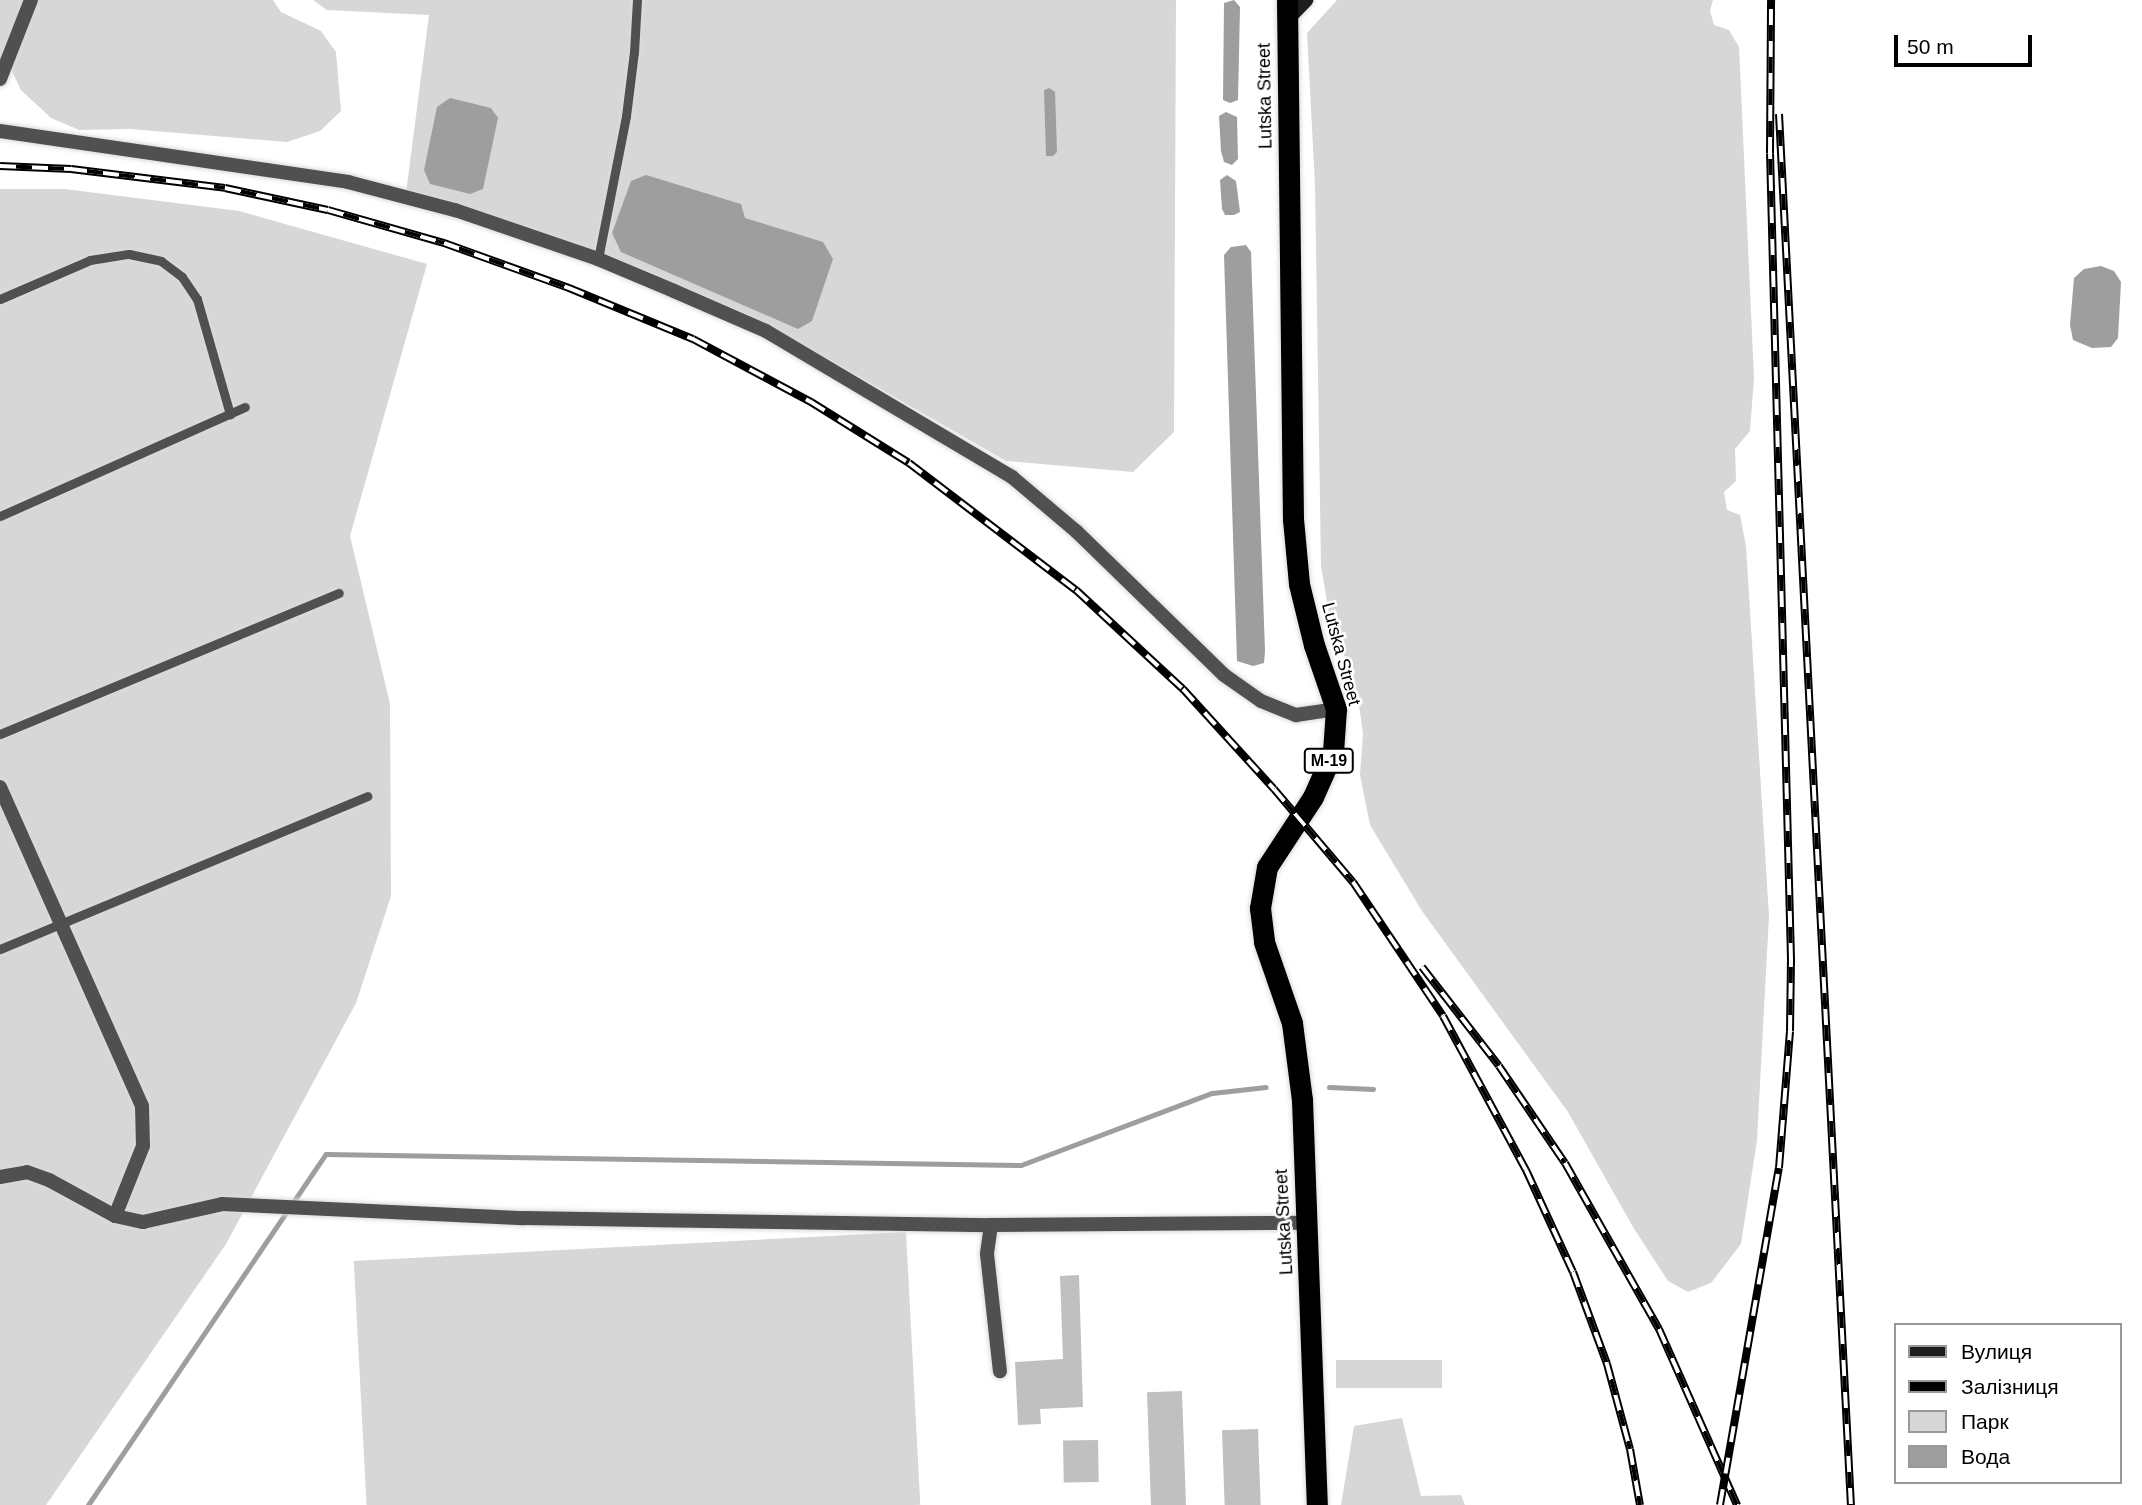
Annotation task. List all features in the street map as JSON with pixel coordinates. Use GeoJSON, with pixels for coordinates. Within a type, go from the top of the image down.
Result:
{"type":"FeatureCollection","features":[{"type":"Feature","properties":{"kind":"highway","name":"Lutska Street"},"geometry":{"type":"LineString","coordinates":[[1287,10],[1293,519],[1299,584],[1314,645],[1336,709],[1333,751],[1313,797],[1267,867],[1260,908],[1264,942],[1292,1023],[1302,1100],[1317,1505]]}},
{"type":"Feature","properties":{"kind":"street"},"geometry":{"type":"LineString","coordinates":[[0,79],[31,0]]}},
{"type":"Feature","properties":{"kind":"street"},"geometry":{"type":"LineString","coordinates":[[1287,10],[1306,0]]}},
{"type":"Feature","properties":{"kind":"street"},"geometry":{"type":"LineString","coordinates":[[0,131],[348,182],[455,210],[598,259],[766,331],[1012,477],[1076,531],[1224,675],[1261,701],[1296,715],[1336,709]]}},
{"type":"Feature","properties":{"kind":"street"},"geometry":{"type":"LineString","coordinates":[[0,787],[142,1105],[143,1146],[115,1216]]}},
{"type":"Feature","properties":{"kind":"street"},"geometry":{"type":"LineString","coordinates":[[0,1177],[27,1172],[49,1180],[115,1216],[143,1222],[222,1204],[524,1218],[991,1225],[1307,1223]]}},
{"type":"Feature","properties":{"kind":"street"},"geometry":{"type":"LineString","coordinates":[[991,1225],[988,1254],[1000,1371]]}},
{"type":"Feature","properties":{"kind":"lane"},"geometry":{"type":"LineString","coordinates":[[598,259],[626,116],[637,0]]}},
{"type":"Feature","properties":{"kind":"lane"},"geometry":{"type":"LineString","coordinates":[[0,299],[90,260],[129,254],[161,261],[183,277],[197,299],[230,414]]}},
{"type":"Feature","properties":{"kind":"lane"},"geometry":{"type":"LineString","coordinates":[[0,516],[245,407]]}},
{"type":"Feature","properties":{"kind":"lane"},"geometry":{"type":"LineString","coordinates":[[0,734],[339,593]]}},
{"type":"Feature","properties":{"kind":"lane"},"geometry":{"type":"LineString","coordinates":[[0,949],[366,796]]}},
{"type":"Feature","properties":{"kind":"green space"},"geometry":{"type":"Polygon","coordinates":[[[0,0],[273,0],[281,12],[321,31],[336,52],[341,111],[320,131],[287,142],[130,129],[79,130],[51,118],[21,90],[10,67],[0,59],[0,0]]]}},
{"type":"Feature","properties":{"kind":"green space"},"geometry":{"type":"Polygon","coordinates":[[[313,0],[1176,0],[1174,432],[1133,472],[1006,461],[795,340],[605,257],[406,193],[429,15],[327,10],[313,0]]]}},
{"type":"Feature","properties":{"kind":"green space"},"geometry":{"type":"Polygon","coordinates":[[[1337,0],[1713,0],[1710,11],[1714,25],[1729,30],[1739,47],[1754,378],[1750,431],[1735,449],[1736,481],[1724,492],[1727,510],[1740,515],[1746,546],[1769,916],[1757,1140],[1741,1244],[1711,1283],[1688,1292],[1668,1281],[1633,1227],[1568,1112],[1422,911],[1370,825],[1360,775],[1363,733],[1357,691],[1329,613],[1321,566],[1315,185],[1307,33],[1337,0]]]}},
{"type":"Feature","properties":{"kind":"green space"},"geometry":{"type":"Polygon","coordinates":[[[0,189],[65,189],[239,211],[427,264],[350,536],[390,704],[391,896],[356,1003],[226,1244],[46,1505],[0,1505],[0,189]]]}},
{"type":"Feature","properties":{"kind":"green space"},"geometry":{"type":"Polygon","coordinates":[[[906,1232],[920,1505],[367,1505],[354,1261],[906,1232]]]}},
{"type":"Feature","properties":{"kind":"green space"},"geometry":{"type":"Polygon","coordinates":[[[1336,1360],[1442,1360],[1442,1388],[1336,1388],[1336,1360]]]}},
{"type":"Feature","properties":{"kind":"green space"},"geometry":{"type":"Polygon","coordinates":[[[1402,1418],[1421,1496],[1461,1495],[1465,1505],[1341,1505],[1354,1426],[1402,1418]]]}},
{"type":"Feature","properties":{"kind":"water"},"geometry":{"type":"Polygon","coordinates":[[[1234,0],[1240,7],[1238,100],[1230,103],[1223,100],[1224,3],[1234,0]]]}},
{"type":"Feature","properties":{"kind":"water"},"geometry":{"type":"Polygon","coordinates":[[[1049,88],[1055,92],[1057,152],[1053,156],[1046,156],[1044,90],[1049,88]]]}},
{"type":"Feature","properties":{"kind":"water"},"geometry":{"type":"Polygon","coordinates":[[[450,98],[491,108],[498,118],[483,189],[470,194],[430,184],[424,170],[437,107],[450,98]]]}},
{"type":"Feature","properties":{"kind":"water"},"geometry":{"type":"Polygon","coordinates":[[[1226,112],[1237,117],[1238,159],[1232,165],[1224,162],[1221,151],[1219,116],[1226,112]]]}},
{"type":"Feature","properties":{"kind":"water"},"geometry":{"type":"Polygon","coordinates":[[[646,175],[741,204],[745,218],[823,242],[833,259],[812,321],[798,329],[621,252],[612,233],[631,181],[646,175]]]}},
{"type":"Feature","properties":{"kind":"water"},"geometry":{"type":"Polygon","coordinates":[[[1227,175],[1236,181],[1240,212],[1234,215],[1225,215],[1222,209],[1220,180],[1227,175]]]}},
{"type":"Feature","properties":{"kind":"water"},"geometry":{"type":"Polygon","coordinates":[[[1246,245],[1251,252],[1265,651],[1264,663],[1253,666],[1237,661],[1224,255],[1231,247],[1246,245]]]}},
{"type":"Feature","properties":{"kind":"water"},"geometry":{"type":"Polygon","coordinates":[[[2101,266],[2114,271],[2121,282],[2118,338],[2111,347],[2092,348],[2073,340],[2070,325],[2074,278],[2084,269],[2101,266]]]}},
{"type":"Feature","properties":{"kind":"building"},"geometry":{"type":"Polygon","coordinates":[[[1079,1275],[1083,1407],[1040,1409],[1041,1424],[1018,1425],[1015,1362],[1063,1359],[1060,1276],[1079,1275]]]}},
{"type":"Feature","properties":{"kind":"building"},"geometry":{"type":"Polygon","coordinates":[[[1182,1391],[1186,1505],[1151,1505],[1147,1392],[1182,1391]]]}},
{"type":"Feature","properties":{"kind":"building"},"geometry":{"type":"Polygon","coordinates":[[[1258,1429],[1261,1505],[1225,1505],[1222,1430],[1258,1429]]]}},
{"type":"Feature","properties":{"kind":"building"},"geometry":{"type":"Polygon","coordinates":[[[1098,1440],[1099,1482],[1064,1483],[1063,1441],[1098,1440]]]}},
{"type":"Feature","properties":{"kind":"waterway"},"geometry":{"type":"LineString","coordinates":[[88,1505],[326,1154],[1021,1165],[1212,1093],[1266,1087]]}},
{"type":"Feature","properties":{"kind":"waterway"},"geometry":{"type":"LineString","coordinates":[[1329,1087],[1373,1089]]}},
{"type":"Feature","properties":{"kind":"railway"},"geometry":{"type":"LineString","coordinates":[[1720,1505],[1779,1168],[1790,1031],[1791,959],[1770,153],[1771,0]]}},
{"type":"Feature","properties":{"kind":"railway"},"geometry":{"type":"LineString","coordinates":[[1779,114],[1851,1505]]}},
{"type":"Feature","properties":{"kind":"railway"},"geometry":{"type":"LineString","coordinates":[[0,166],[71,169],[225,188],[328,210],[444,243],[569,288],[693,339],[811,402],[909,463],[1076,590],[1183,689],[1274,789],[1353,882],[1443,1016],[1526,1170],[1573,1272],[1607,1364],[1630,1449],[1640,1505]]}},
{"type":"Feature","properties":{"kind":"railway"},"geometry":{"type":"LineString","coordinates":[[1422,967],[1499,1066],[1565,1163],[1659,1329],[1737,1505]]}}]}
